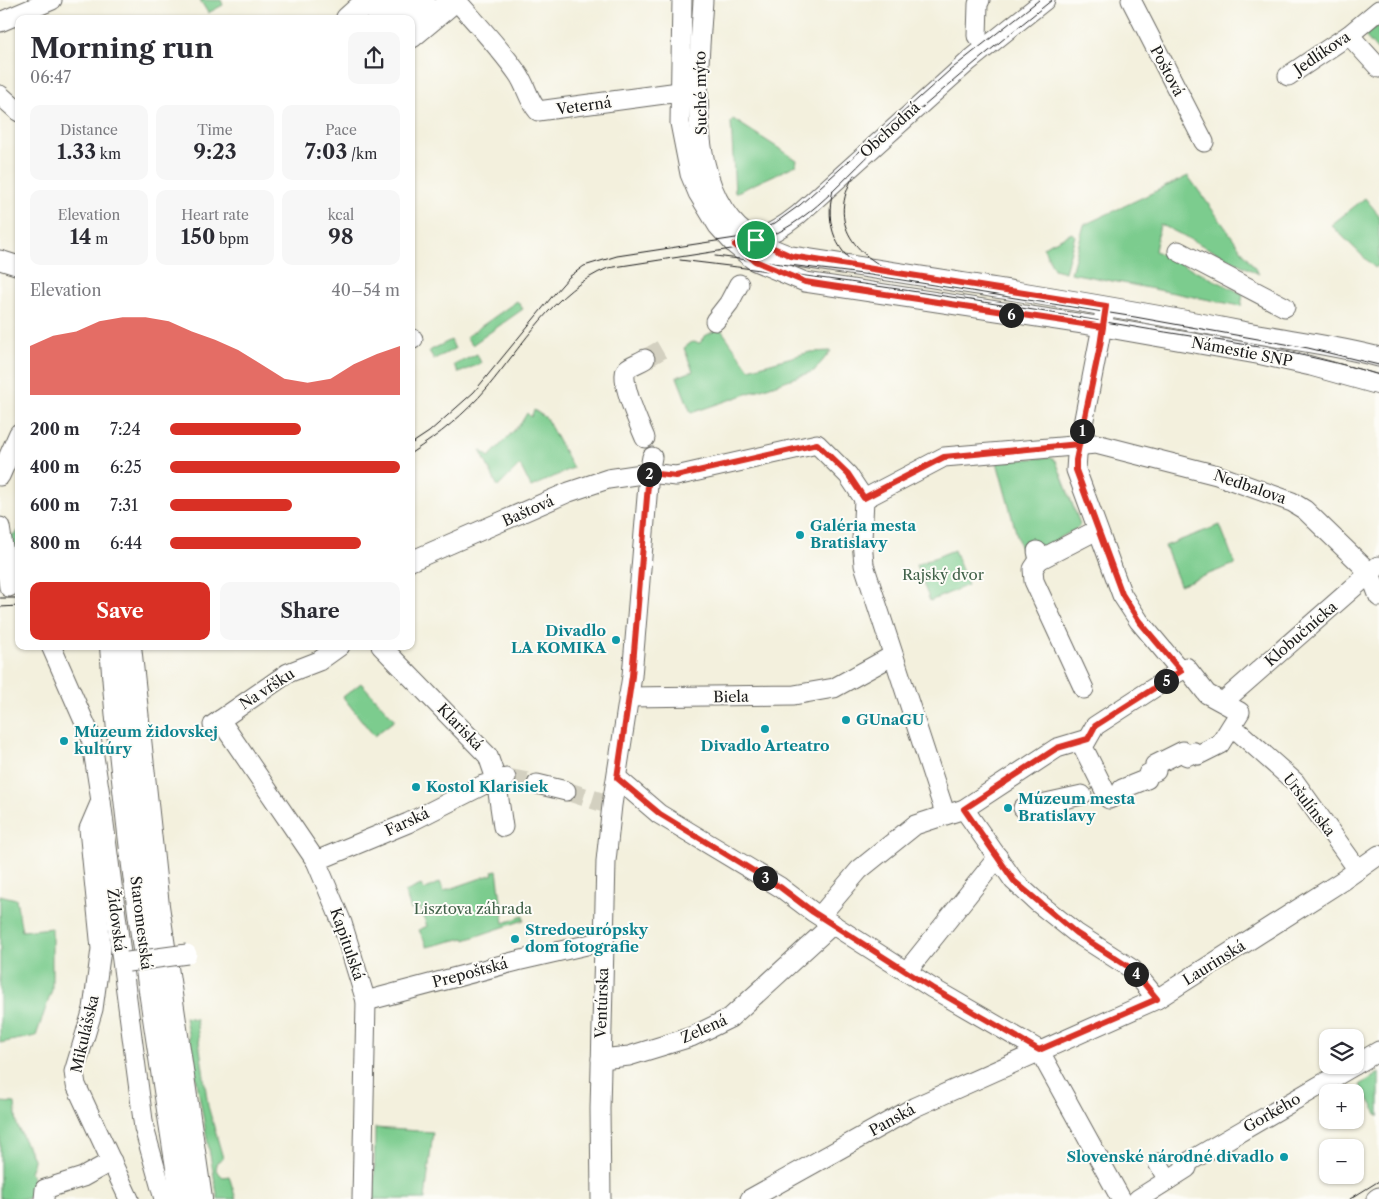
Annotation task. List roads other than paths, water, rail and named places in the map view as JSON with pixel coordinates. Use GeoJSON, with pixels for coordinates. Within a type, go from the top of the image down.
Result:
{"type":"FeatureCollection","features":[{"type":"Feature","properties":{"kind":"main road"},"geometry":{"type":"LineString","coordinates":[[352,15],[369,0]]}},
{"type":"Feature","properties":{"kind":"main road"},"geometry":{"type":"LineString","coordinates":[[383,15],[400,0]]}},
{"type":"Feature","properties":{"kind":"main road"},"geometry":{"type":"LineString","coordinates":[[406,15],[423,0]]}},
{"type":"Feature","properties":{"kind":"main road"},"geometry":{"type":"LineString","coordinates":[[415,33],[455,0]]}},
{"type":"Feature","properties":{"kind":"main road","name":"Staromestská"},"geometry":{"type":"LineString","coordinates":[[112,650],[121,762],[138,900],[165,1094],[183,1199]]}},
{"type":"Feature","properties":{"kind":"main road","name":"Staromestská"},"geometry":{"type":"LineString","coordinates":[[129,650],[157,906],[200,1199]]}},
{"type":"Feature","properties":{"kind":"street"},"geometry":{"type":"LineString","coordinates":[[17,15],[52,0]]}},
{"type":"Feature","properties":{"kind":"street","name":"Veterná"},"geometry":{"type":"LineString","coordinates":[[455,0],[517,72],[527,88],[529,101],[538,111],[679,92]]}},
{"type":"Feature","properties":{"kind":"street","name":"Suché mýto"},"geometry":{"type":"LineString","coordinates":[[682,0],[679,92],[682,141],[693,146],[703,141],[698,92],[703,0]]}},
{"type":"Feature","properties":{"kind":"street","name":"Obchodná"},"geometry":{"type":"LineString","coordinates":[[732,246],[760,238],[798,215],[969,61],[1046,0]]}},
{"type":"Feature","properties":{"kind":"street","name":"Poštová"},"geometry":{"type":"LineString","coordinates":[[1131,0],[1204,142]]}},
{"type":"Feature","properties":{"kind":"street"},"geometry":{"type":"LineString","coordinates":[[977,36],[978,1]]}},
{"type":"Feature","properties":{"kind":"street","name":"Jedlíkova"},"geometry":{"type":"LineString","coordinates":[[1288,76],[1349,35],[1379,10]]}},
{"type":"Feature","properties":{"kind":"street"},"geometry":{"type":"LineString","coordinates":[[0,22],[15,16]]}},
{"type":"Feature","properties":{"kind":"street"},"geometry":{"type":"LineString","coordinates":[[1349,35],[1379,68]]}},
{"type":"Feature","properties":{"kind":"street"},"geometry":{"type":"LineString","coordinates":[[0,95],[15,108]]}},
{"type":"Feature","properties":{"kind":"street","name":"Námestie SNP"},"geometry":{"type":"LineString","coordinates":[[682,141],[698,193],[732,246],[755,261],[798,280],[896,296],[1101,336],[1270,356],[1379,385]]}},
{"type":"Feature","properties":{"kind":"street","name":"Námestie SNP"},"geometry":{"type":"LineString","coordinates":[[703,141],[712,189],[731,220],[791,256],[1106,306],[1267,336],[1344,348],[1379,357]]}},
{"type":"Feature","properties":{"kind":"street"},"geometry":{"type":"LineString","coordinates":[[1178,251],[1285,307]]}},
{"type":"Feature","properties":{"kind":"street"},"geometry":{"type":"LineString","coordinates":[[0,260],[15,265]]}},
{"type":"Feature","properties":{"kind":"street"},"geometry":{"type":"LineString","coordinates":[[715,321],[730,303],[739,284]]}},
{"type":"Feature","properties":{"kind":"street"},"geometry":{"type":"LineString","coordinates":[[1106,306],[1079,444],[1076,470],[1097,530],[1127,602],[1139,621],[1181,671]]}},
{"type":"Feature","properties":{"kind":"street"},"geometry":{"type":"LineString","coordinates":[[644,359],[627,369],[624,374],[625,385],[645,438]]}},
{"type":"Feature","properties":{"kind":"street"},"geometry":{"type":"LineString","coordinates":[[0,476],[15,442]]}},
{"type":"Feature","properties":{"kind":"street","name":"Baštová"},"geometry":{"type":"LineString","coordinates":[[415,558],[569,492],[651,465],[676,476],[817,444],[848,474],[864,498]]}},
{"type":"Feature","properties":{"kind":"street","name":"Nedbalova"},"geometry":{"type":"LineString","coordinates":[[864,498],[944,457],[1096,444],[1179,464],[1286,499],[1305,510],[1375,569],[1379,597]]}},
{"type":"Feature","properties":{"kind":"street","name":"Ventúrska"},"geometry":{"type":"LineString","coordinates":[[601,1199],[601,1059],[608,804],[617,778],[628,697],[642,575],[651,465]]}},
{"type":"Feature","properties":{"kind":"street"},"geometry":{"type":"LineString","coordinates":[[0,483],[15,470]]}},
{"type":"Feature","properties":{"kind":"street"},"geometry":{"type":"LineString","coordinates":[[864,498],[855,540],[944,810]]}},
{"type":"Feature","properties":{"kind":"street"},"geometry":{"type":"LineString","coordinates":[[0,527],[9,587]]}},
{"type":"Feature","properties":{"kind":"street"},"geometry":{"type":"LineString","coordinates":[[1084,689],[1034,581],[1033,569],[1038,555],[1097,530]]}},
{"type":"Feature","properties":{"kind":"street","name":"Klobučnícka"},"geometry":{"type":"LineString","coordinates":[[1223,702],[1375,569]]}},
{"type":"Feature","properties":{"kind":"street","name":"Židovská"},"geometry":{"type":"LineString","coordinates":[[53,650],[91,737],[124,962],[144,1128],[164,1199]]}},
{"type":"Feature","properties":{"kind":"street","name":"Na vŕšku"},"geometry":{"type":"LineString","coordinates":[[217,723],[288,673],[319,661],[334,650]]}},
{"type":"Feature","properties":{"kind":"street","name":"Klariská"},"geometry":{"type":"LineString","coordinates":[[385,650],[488,756],[502,778],[503,828]]}},
{"type":"Feature","properties":{"kind":"street","name":"Biela"},"geometry":{"type":"LineString","coordinates":[[628,697],[794,695],[834,688],[892,656]]}},
{"type":"Feature","properties":{"kind":"street"},"geometry":{"type":"LineString","coordinates":[[1186,667],[1207,694],[1240,712],[1220,744],[1198,755],[1194,752],[1186,756],[1183,751],[1155,765],[1156,771],[1148,774],[1147,779],[1122,789],[1123,793],[1110,799],[1083,747],[1095,726],[1181,671],[1186,667]]}},
{"type":"Feature","properties":{"kind":"street","name":"Kapitulská"},"geometry":{"type":"LineString","coordinates":[[217,723],[316,861],[342,923],[366,1000],[362,1199]]}},
{"type":"Feature","properties":{"kind":"street","name":"Uršulínska"},"geometry":{"type":"LineString","coordinates":[[1232,726],[1295,782],[1358,870]]}},
{"type":"Feature","properties":{"kind":"street"},"geometry":{"type":"LineString","coordinates":[[1088,739],[1057,748],[964,809],[988,830],[998,857],[1014,881],[1076,933],[1132,969],[1157,999]]}},
{"type":"Feature","properties":{"kind":"street","name":"Farská"},"geometry":{"type":"LineString","coordinates":[[316,861],[408,823],[502,778]]}},
{"type":"Feature","properties":{"kind":"street"},"geometry":{"type":"LineString","coordinates":[[617,778],[660,814],[780,887],[932,988],[1039,1050],[1094,1143],[1120,1197]]}},
{"type":"Feature","properties":{"kind":"street"},"geometry":{"type":"LineString","coordinates":[[537,784],[566,791]]}},
{"type":"Feature","properties":{"kind":"street"},"geometry":{"type":"LineString","coordinates":[[1022,808],[1082,795]]}},
{"type":"Feature","properties":{"kind":"street","name":"Mikulášska"},"geometry":{"type":"LineString","coordinates":[[101,801],[89,829],[101,948],[93,1009],[74,1072],[76,1086],[129,1199]]}},
{"type":"Feature","properties":{"kind":"street","name":"Zelená"},"geometry":{"type":"LineString","coordinates":[[601,1059],[629,1056],[691,1037],[730,1018],[827,920],[859,870],[915,825],[944,810],[964,809]]}},
{"type":"Feature","properties":{"kind":"street","name":"Laurinská"},"geometry":{"type":"LineString","coordinates":[[1039,1050],[1157,999],[1379,855]]}},
{"type":"Feature","properties":{"kind":"street"},"geometry":{"type":"LineString","coordinates":[[906,971],[998,857]]}},
{"type":"Feature","properties":{"kind":"street","name":"Prepoštská"},"geometry":{"type":"LineString","coordinates":[[366,1000],[517,961],[604,941]]}},
{"type":"Feature","properties":{"kind":"street"},"geometry":{"type":"LineString","coordinates":[[124,962],[187,954]]}},
{"type":"Feature","properties":{"kind":"street","name":"Panská"},"geometry":{"type":"LineString","coordinates":[[750,1199],[915,1107],[1039,1050]]}},
{"type":"Feature","properties":{"kind":"street","name":"Gorkého"},"geometry":{"type":"LineString","coordinates":[[1364,1060],[1379,1051]]}},
{"type":"Feature","properties":{"kind":"street","name":"Gorkého"},"geometry":{"type":"LineString","coordinates":[[1138,1199],[1168,1180],[1187,1164],[1340,1074]]}},
{"type":"Feature","properties":{"kind":"street"},"geometry":{"type":"LineString","coordinates":[[44,1199],[46,1189],[83,1177],[112,1161]]}},
{"type":"Feature","properties":{"kind":"street"},"geometry":{"type":"LineString","coordinates":[[1158,1163],[1168,1180]]}},
{"type":"Feature","properties":{"kind":"tunnel"},"geometry":{"type":"LineString","coordinates":[[645,359],[664,348]]}},
{"type":"Feature","properties":{"kind":"tunnel"},"geometry":{"type":"LineString","coordinates":[[508,778],[537,784]]}},
{"type":"Feature","properties":{"kind":"tunnel"},"geometry":{"type":"LineString","coordinates":[[566,791],[604,803]]}},
{"type":"Feature","properties":{"kind":"tram line"},"geometry":{"type":"LineString","coordinates":[[415,441],[429,432],[474,392],[555,293],[569,277],[584,266],[617,256],[749,236],[775,223],[800,205],[949,71],[1039,0]]}},
{"type":"Feature","properties":{"kind":"tram line"},"geometry":{"type":"LineString","coordinates":[[415,450],[432,439],[470,407],[541,320],[571,290],[608,268],[738,248],[762,240],[782,230],[818,205],[883,142],[966,70],[1052,0]]}},
{"type":"Feature","properties":{"kind":"tram line"},"geometry":{"type":"LineString","coordinates":[[854,175],[846,193],[843,209],[845,224],[850,237],[859,249],[872,260],[886,269],[903,276]]}},
{"type":"Feature","properties":{"kind":"tram line"},"geometry":{"type":"LineString","coordinates":[[833,190],[830,215],[835,238],[847,257],[867,273]]}},
{"type":"Feature","properties":{"kind":"tram line"},"geometry":{"type":"LineString","coordinates":[[715,256],[871,275],[1135,317],[1308,348],[1379,365]]}},
{"type":"Feature","properties":{"kind":"tram line"},"geometry":{"type":"LineString","coordinates":[[680,260],[794,274],[1022,308],[1288,353],[1349,366],[1379,375]]}},
{"type":"Feature","properties":{"kind":"tram line"},"geometry":{"type":"LineString","coordinates":[[0,598],[15,598]]}},
{"type":"Feature","properties":{"kind":"tram line"},"geometry":{"type":"LineString","coordinates":[[0,607],[15,606]]}},
{"type":"Feature","properties":{"kind":"tram line"},"geometry":{"type":"LineString","coordinates":[[1350,1199],[1379,1181]]}},
{"type":"Feature","properties":{"kind":"place","name":"Galéria mesta Bratislavy"},"geometry":{"type":"Point","coordinates":[800,535]}},
{"type":"Feature","properties":{"kind":"place","name":"Divadlo LA KOMIKA"},"geometry":{"type":"Point","coordinates":[616,640]}},
{"type":"Feature","properties":{"kind":"place","name":"GUnaGU"},"geometry":{"type":"Point","coordinates":[846,720]}},
{"type":"Feature","properties":{"kind":"place","name":"Divadlo Arteatro"},"geometry":{"type":"Point","coordinates":[765,729]}},
{"type":"Feature","properties":{"kind":"place","name":"Múzeum židovskej kultúry"},"geometry":{"type":"Point","coordinates":[64,741]}},
{"type":"Feature","properties":{"kind":"place","name":"Kostol Klarisiek"},"geometry":{"type":"Point","coordinates":[416,787]}},
{"type":"Feature","properties":{"kind":"place","name":"Múzeum mesta Bratislavy"},"geometry":{"type":"Point","coordinates":[1008,808]}},
{"type":"Feature","properties":{"kind":"place","name":"Stredoeurópsky dom fotografie"},"geometry":{"type":"Point","coordinates":[515,939]}},
{"type":"Feature","properties":{"kind":"place","name":"Slovenské národné divadlo"},"geometry":{"type":"Point","coordinates":[1284,1157]}},
{"type":"Feature","properties":{"kind":"park label","name":"Rajský dvor"},"geometry":{"type":"Point","coordinates":[943,575]}},
{"type":"Feature","properties":{"kind":"park label","name":"Lisztova záhrada"},"geometry":{"type":"Point","coordinates":[473,909]}}]}
